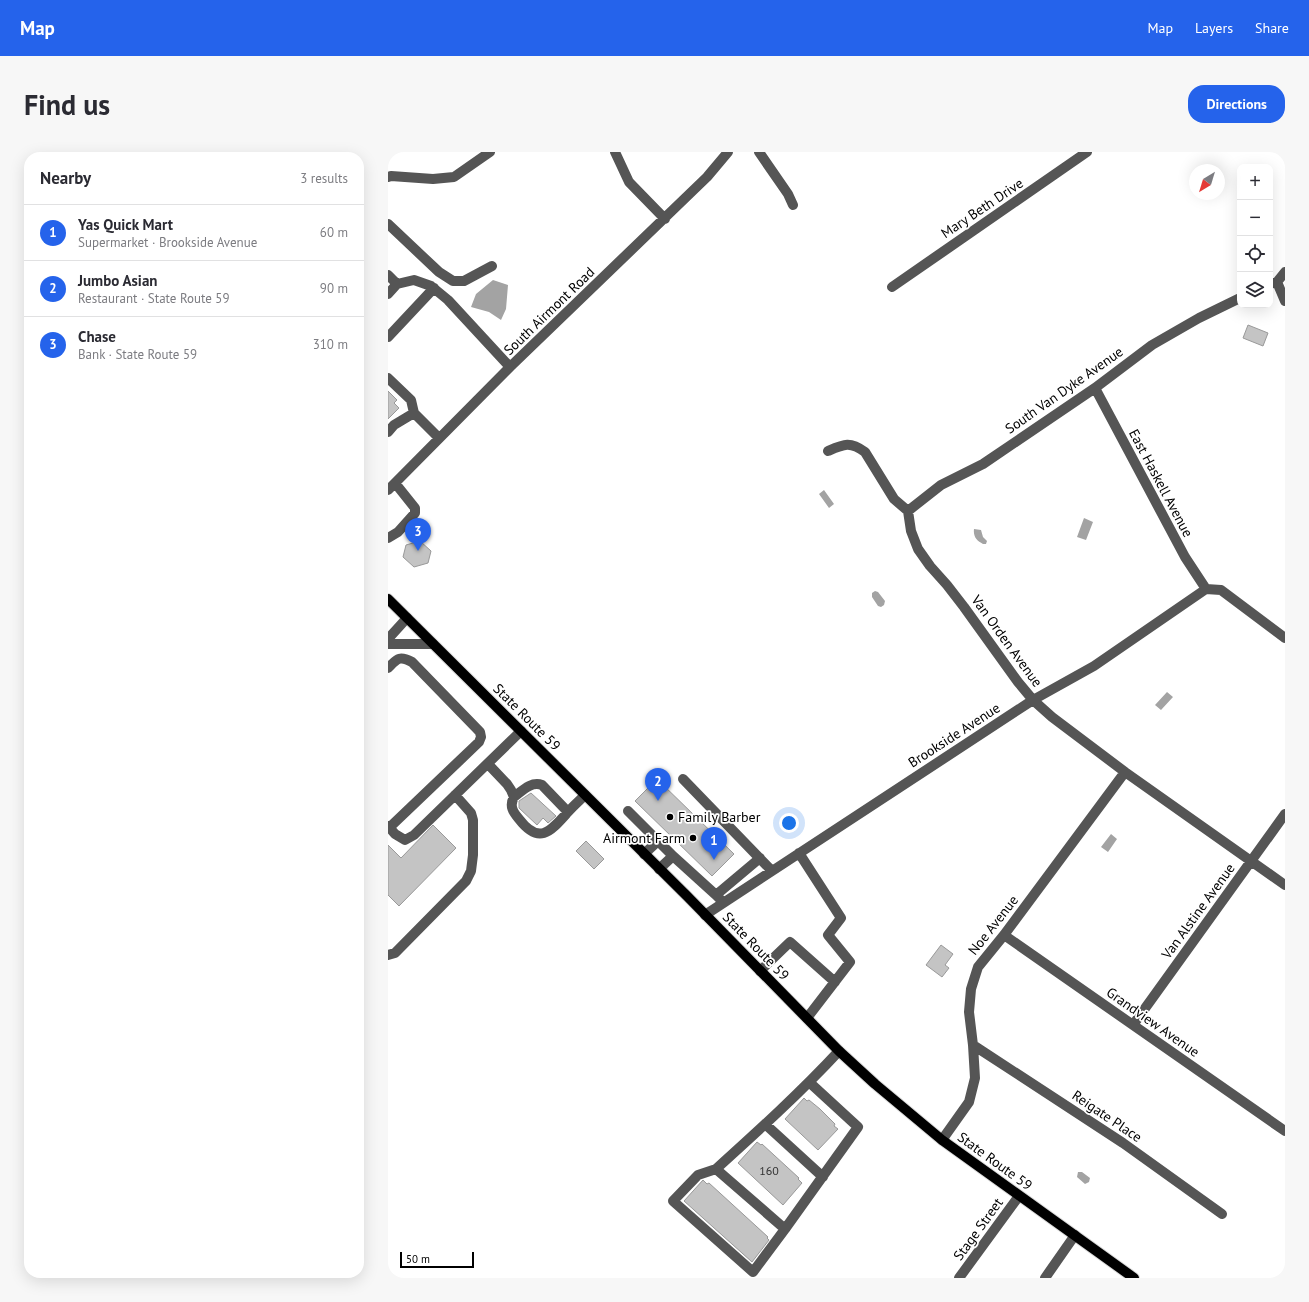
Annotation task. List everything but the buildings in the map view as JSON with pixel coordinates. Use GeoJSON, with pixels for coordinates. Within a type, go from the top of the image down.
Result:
{"type":"FeatureCollection","features":[{"type":"Feature","properties":{"kind":"main road","name":"State Route 59"},"geometry":{"type":"LineString","coordinates":[[388,599],[705,914],[839,1051],[896,1102],[942,1140],[1134,1278]]}},
{"type":"Feature","properties":{"kind":"street"},"geometry":{"type":"LineString","coordinates":[[388,177],[433,179],[454,177],[490,152]]}},
{"type":"Feature","properties":{"kind":"street"},"geometry":{"type":"LineString","coordinates":[[615,152],[629,182],[665,219]]}},
{"type":"Feature","properties":{"kind":"street","name":"South Airmont Road"},"geometry":{"type":"LineString","coordinates":[[392,482],[665,219],[707,177],[728,152]]}},
{"type":"Feature","properties":{"kind":"street"},"geometry":{"type":"LineString","coordinates":[[759,152],[788,194],[792,205]]}},
{"type":"Feature","properties":{"kind":"street","name":"Mary Beth Drive"},"geometry":{"type":"LineString","coordinates":[[892,287],[1087,152]]}},
{"type":"Feature","properties":{"kind":"street"},"geometry":{"type":"LineString","coordinates":[[388,224],[439,272],[452,281],[464,281],[492,266]]}},
{"type":"Feature","properties":{"kind":"street"},"geometry":{"type":"LineString","coordinates":[[1285,272],[1273,283],[1285,301]]}},
{"type":"Feature","properties":{"kind":"street"},"geometry":{"type":"LineString","coordinates":[[388,275],[398,284]]}},
{"type":"Feature","properties":{"kind":"street"},"geometry":{"type":"LineString","coordinates":[[388,294],[398,284],[414,280],[431,286],[448,300],[510,367]]}},
{"type":"Feature","properties":{"kind":"street"},"geometry":{"type":"LineString","coordinates":[[388,336],[434,288]]}},
{"type":"Feature","properties":{"kind":"street","name":"South Van Dyke Avenue"},"geometry":{"type":"LineString","coordinates":[[908,511],[941,485],[983,464],[1095,388],[1152,345],[1199,318],[1237,299]]}},
{"type":"Feature","properties":{"kind":"street"},"geometry":{"type":"LineString","coordinates":[[388,378],[411,400],[414,413],[439,438]]}},
{"type":"Feature","properties":{"kind":"street","name":"East Haskell Avenue"},"geometry":{"type":"LineString","coordinates":[[1095,388],[1185,557],[1206,589]]}},
{"type":"Feature","properties":{"kind":"street"},"geometry":{"type":"LineString","coordinates":[[388,432],[394,425],[414,413]]}},
{"type":"Feature","properties":{"kind":"street"},"geometry":{"type":"LineString","coordinates":[[828,451],[848,444],[860,448],[865,452],[894,498],[908,511]]}},
{"type":"Feature","properties":{"kind":"street"},"geometry":{"type":"LineString","coordinates":[[388,538],[398,532],[416,513],[415,508],[392,482]]}},
{"type":"Feature","properties":{"kind":"street","name":"Van Orden Avenue"},"geometry":{"type":"LineString","coordinates":[[908,511],[911,531],[918,549],[930,566],[964,606],[1018,682],[1033,700],[1052,717],[1125,772],[1250,862],[1285,885]]}},
{"type":"Feature","properties":{"kind":"street"},"geometry":{"type":"LineString","coordinates":[[1206,589],[1221,590],[1285,638]]}},
{"type":"Feature","properties":{"kind":"street","name":"Brookside Avenue"},"geometry":{"type":"LineString","coordinates":[[705,914],[1033,700],[1094,666],[1206,589]]}},
{"type":"Feature","properties":{"kind":"street"},"geometry":{"type":"LineString","coordinates":[[388,639],[407,618]]}},
{"type":"Feature","properties":{"kind":"street"},"geometry":{"type":"LineString","coordinates":[[388,644],[433,644]]}},
{"type":"Feature","properties":{"kind":"street"},"geometry":{"type":"LineString","coordinates":[[388,668],[398,659],[404,658],[412,662],[480,732],[481,737],[479,742],[389,827],[395,834],[405,840],[414,835],[521,731]]}},
{"type":"Feature","properties":{"kind":"street"},"geometry":{"type":"LineString","coordinates":[[488,764],[511,790],[514,797]]}},
{"type":"Feature","properties":{"kind":"street","name":"Noe Avenue"},"geometry":{"type":"LineString","coordinates":[[942,1140],[969,1102],[975,1078],[974,1045],[969,1012],[971,989],[978,966],[1004,935],[1125,772]]}},
{"type":"Feature","properties":{"kind":"street"},"geometry":{"type":"LineString","coordinates":[[683,778],[772,871]]}},
{"type":"Feature","properties":{"kind":"street"},"geometry":{"type":"LineString","coordinates":[[568,812],[542,785],[537,783],[531,785],[514,797],[511,802],[513,812],[522,824],[532,833],[542,834],[550,831],[585,795]]}},
{"type":"Feature","properties":{"kind":"street"},"geometry":{"type":"LineString","coordinates":[[388,955],[395,953],[450,898],[466,881],[471,871],[473,855],[473,820],[471,813],[455,795]]}},
{"type":"Feature","properties":{"kind":"street"},"geometry":{"type":"LineString","coordinates":[[628,811],[723,903]]}},
{"type":"Feature","properties":{"kind":"street","name":"Van Alstine Avenue"},"geometry":{"type":"LineString","coordinates":[[1134,1025],[1285,814]]}},
{"type":"Feature","properties":{"kind":"street"},"geometry":{"type":"LineString","coordinates":[[644,854],[658,841]]}},
{"type":"Feature","properties":{"kind":"street"},"geometry":{"type":"LineString","coordinates":[[799,853],[841,918],[828,935],[850,962],[807,1018]]}},
{"type":"Feature","properties":{"kind":"street"},"geometry":{"type":"LineString","coordinates":[[659,869],[673,856]]}},
{"type":"Feature","properties":{"kind":"street"},"geometry":{"type":"LineString","coordinates":[[716,895],[760,858]]}},
{"type":"Feature","properties":{"kind":"street","name":"Grandview Avenue"},"geometry":{"type":"LineString","coordinates":[[1004,935],[1285,1131]]}},
{"type":"Feature","properties":{"kind":"street"},"geometry":{"type":"LineString","coordinates":[[760,971],[790,942],[835,982]]}},
{"type":"Feature","properties":{"kind":"street","name":"Reigate Place"},"geometry":{"type":"LineString","coordinates":[[974,1045],[1123,1143],[1222,1214]]}},
{"type":"Feature","properties":{"kind":"street"},"geometry":{"type":"LineString","coordinates":[[809,1082],[858,1127],[753,1272],[672,1202],[698,1175],[716,1169],[809,1082],[839,1051]]}},
{"type":"Feature","properties":{"kind":"street"},"geometry":{"type":"LineString","coordinates":[[765,1124],[822,1177]]}},
{"type":"Feature","properties":{"kind":"street"},"geometry":{"type":"LineString","coordinates":[[716,1169],[785,1229]]}},
{"type":"Feature","properties":{"kind":"street","name":"Stage Street"},"geometry":{"type":"LineString","coordinates":[[959,1278],[1019,1196]]}},
{"type":"Feature","properties":{"kind":"street"},"geometry":{"type":"LineString","coordinates":[[1045,1278],[1075,1235]]}},
{"type":"Feature","properties":{"kind":"shaded area"},"geometry":{"type":"Polygon","coordinates":[[[493,280],[508,285],[506,309],[501,320],[489,312],[471,307],[476,294],[493,280]]]}},
{"type":"Feature","properties":{"kind":"shaded area"},"geometry":{"type":"Polygon","coordinates":[[[824,490],[834,504],[829,508],[819,494],[824,490]]]}},
{"type":"Feature","properties":{"kind":"shaded area"},"geometry":{"type":"Polygon","coordinates":[[[1084,518],[1093,522],[1086,540],[1077,537],[1084,518]]]}},
{"type":"Feature","properties":{"kind":"shaded area"},"geometry":{"type":"Polygon","coordinates":[[[974,529],[981,530],[983,537],[987,541],[986,544],[983,544],[977,540],[974,534],[974,529]]]}},
{"type":"Feature","properties":{"kind":"shaded area"},"geometry":{"type":"Polygon","coordinates":[[[875,591],[878,592],[885,601],[884,605],[881,607],[878,606],[872,597],[872,593],[875,591]]]}},
{"type":"Feature","properties":{"kind":"shaded area"},"geometry":{"type":"Polygon","coordinates":[[[1167,692],[1173,697],[1161,710],[1155,705],[1167,692]]]}},
{"type":"Feature","properties":{"kind":"shaded area"},"geometry":{"type":"Polygon","coordinates":[[[1111,834],[1117,839],[1108,852],[1101,847],[1111,834]]]}},
{"type":"Feature","properties":{"kind":"shaded area"},"geometry":{"type":"Polygon","coordinates":[[[1078,1172],[1082,1172],[1090,1178],[1089,1182],[1085,1184],[1077,1177],[1078,1172]]]}},
{"type":"Feature","properties":{"kind":"place","name":"Chase"},"geometry":{"type":"Point","coordinates":[418,551]}},
{"type":"Feature","properties":{"kind":"place","name":"Jumbo Asian"},"geometry":{"type":"Point","coordinates":[658,801]}},
{"type":"Feature","properties":{"kind":"place","name":"Family Barber"},"geometry":{"type":"Point","coordinates":[670,817]}},
{"type":"Feature","properties":{"kind":"place","name":"Airmont Farm"},"geometry":{"type":"Point","coordinates":[693,838]}},
{"type":"Feature","properties":{"kind":"place","name":"Yas Quick Mart"},"geometry":{"type":"Point","coordinates":[714,860]}}]}
